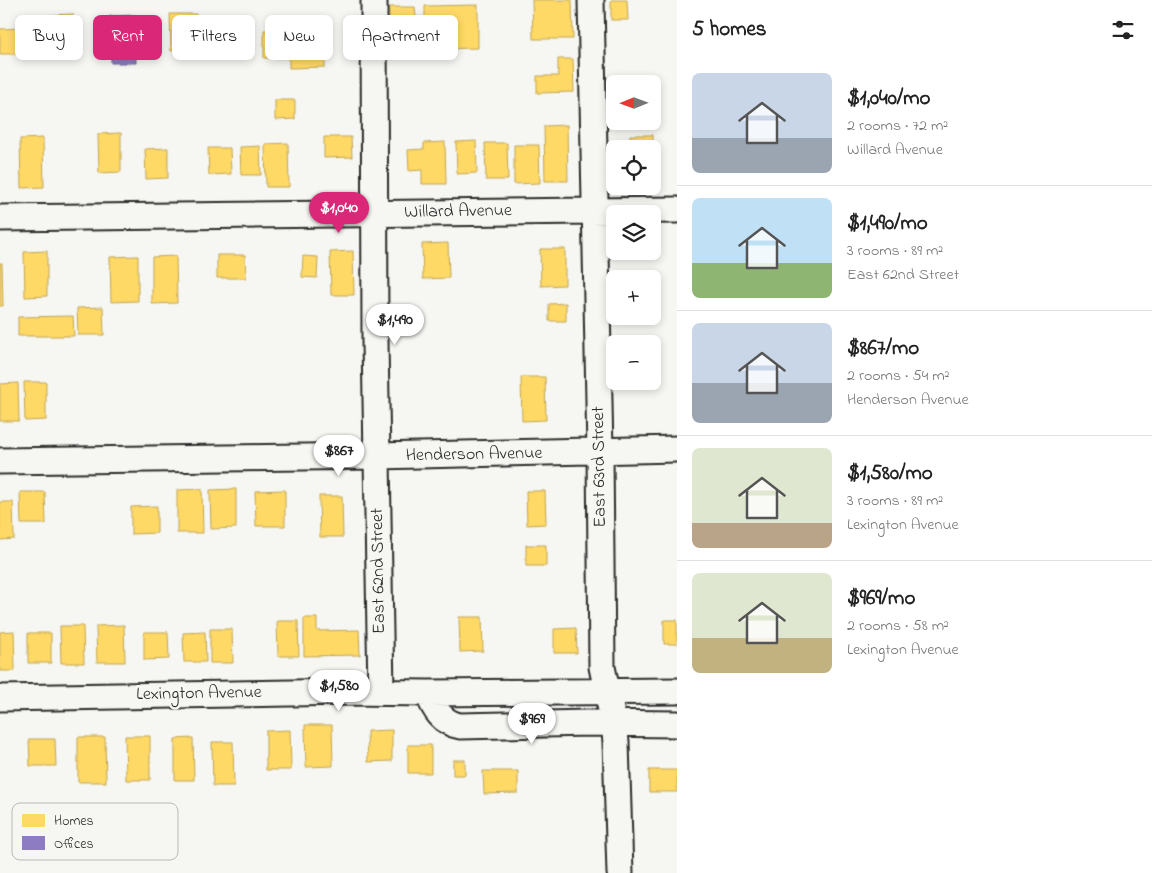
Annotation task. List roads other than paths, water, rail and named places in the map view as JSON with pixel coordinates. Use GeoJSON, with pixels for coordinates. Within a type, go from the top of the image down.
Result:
{"type":"FeatureCollection","features":[{"type":"Feature","properties":{"kind":"street","name":"East 62nd Street"},"geometry":{"type":"LineString","coordinates":[[374,0],[377,456],[381,692]]}},
{"type":"Feature","properties":{"kind":"street","name":"East 63rd Street"},"geometry":{"type":"LineString","coordinates":[[591,0],[600,452],[602,666],[614,724],[618,785],[620,873]]}},
{"type":"Feature","properties":{"kind":"street","name":"Willard Avenue"},"geometry":{"type":"LineString","coordinates":[[0,218],[677,210]]}},
{"type":"Feature","properties":{"kind":"street","name":"Henderson Avenue"},"geometry":{"type":"LineString","coordinates":[[0,461],[377,456],[677,449]]}},
{"type":"Feature","properties":{"kind":"street","name":"Lexington Avenue"},"geometry":{"type":"LineString","coordinates":[[0,698],[381,692],[677,691]]}},
{"type":"Feature","properties":{"kind":"street"},"geometry":{"type":"LineString","coordinates":[[428,693],[432,704],[442,719],[450,725],[677,724]]}}]}
